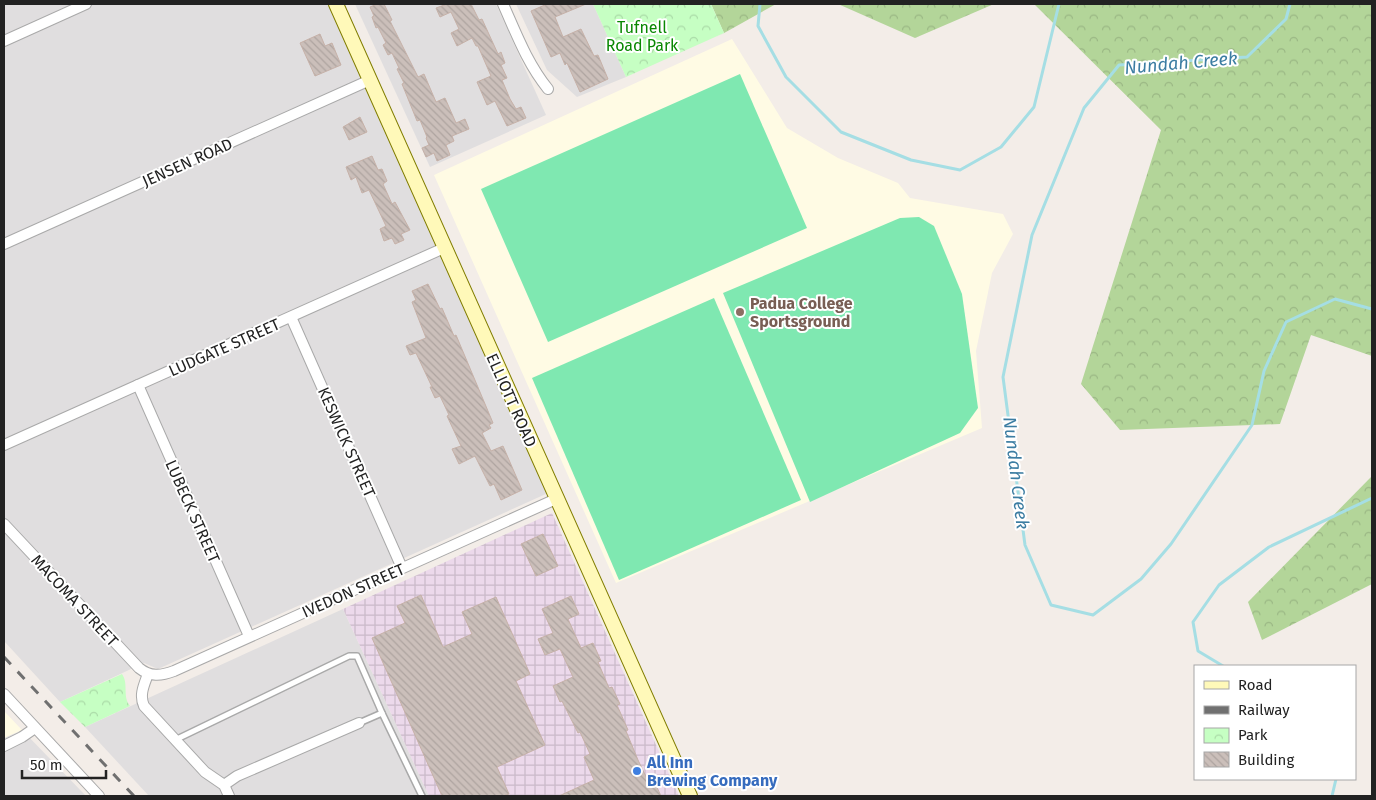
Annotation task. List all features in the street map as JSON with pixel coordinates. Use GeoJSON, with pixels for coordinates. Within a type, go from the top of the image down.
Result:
{"type":"FeatureCollection","features":[{"type":"Feature","properties":{"kind":"street"},"geometry":{"type":"LineString","coordinates":[[4,41],[86,4]]}},
{"type":"Feature","properties":{"kind":"street","name":"ELLIOTT ROAD"},"geometry":{"type":"LineString","coordinates":[[336,4],[690,796]]}},
{"type":"Feature","properties":{"kind":"street"},"geometry":{"type":"LineString","coordinates":[[503,4],[535,74],[548,88]]}},
{"type":"Feature","properties":{"kind":"street","name":"JENSEN ROAD"},"geometry":{"type":"LineString","coordinates":[[4,244],[370,80]]}},
{"type":"Feature","properties":{"kind":"street","name":"LUDGATE STREET"},"geometry":{"type":"LineString","coordinates":[[4,445],[444,248]]}},
{"type":"Feature","properties":{"kind":"street","name":"KESWICK STREET"},"geometry":{"type":"LineString","coordinates":[[291,317],[402,568]]}},
{"type":"Feature","properties":{"kind":"street","name":"LUBECK STREET"},"geometry":{"type":"LineString","coordinates":[[138,386],[249,636]]}},
{"type":"Feature","properties":{"kind":"street","name":"IVEDON STREET"},"geometry":{"type":"LineString","coordinates":[[148,674],[161,675],[169,673],[556,499]]}},
{"type":"Feature","properties":{"kind":"street","name":"MACOMA STREET"},"geometry":{"type":"LineString","coordinates":[[4,524],[139,668],[148,674]]}},
{"type":"Feature","properties":{"kind":"street"},"geometry":{"type":"LineString","coordinates":[[148,674],[142,693],[142,703],[205,772],[224,785],[229,796]]}},
{"type":"Feature","properties":{"kind":"street"},"geometry":{"type":"LineString","coordinates":[[4,694],[99,796]]}},
{"type":"Feature","properties":{"kind":"street"},"geometry":{"type":"LineString","coordinates":[[224,785],[237,776],[359,723]]}},
{"type":"Feature","properties":{"kind":"street"},"geometry":{"type":"LineString","coordinates":[[4,746],[35,728]]}},
{"type":"Feature","properties":{"kind":"lane"},"geometry":{"type":"LineString","coordinates":[[175,740],[349,656],[356,656],[422,796]]}},
{"type":"Feature","properties":{"kind":"lane"},"geometry":{"type":"LineString","coordinates":[[359,723],[382,713]]}},
{"type":"Feature","properties":{"kind":"shaded area"},"geometry":{"type":"Polygon","coordinates":[[[4,4],[328,4],[548,493],[158,669],[144,663],[60,702],[4,641],[4,4]]]}},
{"type":"Feature","properties":{"kind":"shaded area"},"geometry":{"type":"Polygon","coordinates":[[[355,4],[496,4],[546,115],[430,167],[355,4]]]}},
{"type":"Feature","properties":{"kind":"shaded area"},"geometry":{"type":"Polygon","coordinates":[[[516,4],[593,4],[626,77],[577,97],[547,70],[516,4]]]}},
{"type":"Feature","properties":{"kind":"shaded area","name":"Padua College Sportsground"},"geometry":{"type":"Polygon","coordinates":[[[732,39],[787,128],[838,158],[898,183],[910,198],[1003,214],[1013,234],[992,273],[976,351],[982,428],[616,583],[434,175],[732,39]]]}},
{"type":"Feature","properties":{"kind":"shaded area"},"geometry":{"type":"Polygon","coordinates":[[[552,513],[679,796],[429,796],[343,609],[552,513]]]}},
{"type":"Feature","properties":{"kind":"shaded area"},"geometry":{"type":"Polygon","coordinates":[[[343,609],[429,796],[149,796],[85,727],[343,609]]]}},
{"type":"Feature","properties":{"kind":"shaded area"},"geometry":{"type":"Polygon","coordinates":[[[4,711],[22,730],[4,738],[4,711]]]}},
{"type":"Feature","properties":{"kind":"shaded area"},"geometry":{"type":"Polygon","coordinates":[[[22,730],[86,796],[4,796],[4,738],[22,730]]]}},
{"type":"Feature","properties":{"kind":"green space","name":"Tufnell Road Park"},"geometry":{"type":"Polygon","coordinates":[[[593,4],[711,4],[724,33],[626,77],[593,4]]]}},
{"type":"Feature","properties":{"kind":"green space"},"geometry":{"type":"Polygon","coordinates":[[[711,4],[776,4],[717,37],[724,33],[711,4]]]}},
{"type":"Feature","properties":{"kind":"green space"},"geometry":{"type":"Polygon","coordinates":[[[838,4],[994,4],[915,38],[838,4]]]}},
{"type":"Feature","properties":{"kind":"green space"},"geometry":{"type":"Polygon","coordinates":[[[1034,4],[1372,4],[1372,356],[1311,335],[1280,424],[1120,430],[1081,384],[1161,130],[1034,4]]]}},
{"type":"Feature","properties":{"kind":"green space"},"geometry":{"type":"Polygon","coordinates":[[[740,74],[807,228],[548,342],[481,189],[740,74]]]}},
{"type":"Feature","properties":{"kind":"green space"},"geometry":{"type":"Polygon","coordinates":[[[919,217],[934,226],[962,294],[978,408],[960,433],[810,502],[723,293],[900,218],[919,217]]]}},
{"type":"Feature","properties":{"kind":"green space"},"geometry":{"type":"Polygon","coordinates":[[[714,298],[801,500],[619,580],[532,378],[714,298]]]}},
{"type":"Feature","properties":{"kind":"green space"},"geometry":{"type":"Polygon","coordinates":[[[1372,476],[1372,584],[1262,640],[1248,602],[1372,476]]]}},
{"type":"Feature","properties":{"kind":"green space"},"geometry":{"type":"Polygon","coordinates":[[[122,674],[125,682],[126,698],[130,706],[85,727],[60,702],[122,674]]]}},
{"type":"Feature","properties":{"kind":"building"},"geometry":{"type":"Polygon","coordinates":[[[384,4],[392,20],[390,21],[418,77],[424,74],[436,102],[445,98],[456,123],[465,119],[469,129],[452,136],[454,141],[446,145],[450,155],[437,161],[434,153],[426,157],[422,148],[429,145],[427,137],[420,120],[417,121],[392,53],[388,55],[383,45],[386,43],[378,27],[376,28],[370,7],[384,4]]]}},
{"type":"Feature","properties":{"kind":"building"},"geometry":{"type":"Polygon","coordinates":[[[447,4],[471,4],[479,20],[482,19],[498,54],[501,52],[505,63],[501,65],[507,78],[502,80],[510,99],[516,109],[521,107],[526,118],[507,126],[495,101],[487,105],[477,82],[491,76],[478,46],[476,46],[472,38],[457,46],[451,33],[459,29],[451,12],[440,17],[436,8],[447,4]]]}},
{"type":"Feature","properties":{"kind":"building"},"geometry":{"type":"Polygon","coordinates":[[[547,4],[586,4],[555,17],[563,37],[581,29],[594,56],[598,55],[608,79],[580,92],[567,63],[565,65],[560,53],[551,57],[531,11],[547,4]]]}},
{"type":"Feature","properties":{"kind":"building"},"geometry":{"type":"Polygon","coordinates":[[[320,34],[325,46],[332,43],[341,65],[315,76],[300,43],[320,34]]]}},
{"type":"Feature","properties":{"kind":"building"},"geometry":{"type":"Polygon","coordinates":[[[360,117],[367,132],[349,140],[343,127],[360,117]]]}},
{"type":"Feature","properties":{"kind":"building"},"geometry":{"type":"Polygon","coordinates":[[[372,156],[378,170],[382,169],[387,181],[383,184],[392,204],[395,202],[410,230],[401,234],[404,240],[395,244],[392,238],[384,241],[380,229],[386,226],[369,190],[362,193],[356,177],[351,180],[346,167],[372,156]]]}},
{"type":"Feature","properties":{"kind":"building"},"geometry":{"type":"Polygon","coordinates":[[[428,284],[440,309],[442,308],[454,336],[456,335],[493,423],[489,425],[491,428],[482,433],[491,451],[503,446],[522,490],[501,500],[494,484],[490,486],[475,456],[459,464],[452,449],[461,446],[447,416],[449,415],[440,396],[435,398],[430,387],[432,387],[416,353],[410,355],[406,346],[426,338],[412,302],[416,300],[412,291],[428,284]]]}},
{"type":"Feature","properties":{"kind":"building"},"geometry":{"type":"Polygon","coordinates":[[[543,534],[558,566],[536,576],[521,544],[543,534]]]}},
{"type":"Feature","properties":{"kind":"building"},"geometry":{"type":"Polygon","coordinates":[[[421,595],[443,647],[472,634],[462,612],[496,597],[530,674],[516,681],[545,745],[497,767],[509,794],[503,796],[442,796],[372,638],[405,623],[397,606],[421,595]]]}},
{"type":"Feature","properties":{"kind":"building"},"geometry":{"type":"Polygon","coordinates":[[[571,596],[579,614],[568,619],[581,648],[593,643],[601,661],[598,662],[609,688],[612,687],[620,704],[617,705],[638,760],[650,785],[655,783],[661,796],[559,796],[594,780],[584,757],[590,754],[580,732],[578,733],[553,686],[573,677],[560,649],[545,655],[538,639],[553,633],[542,609],[571,596]]]}},
{"type":"Feature","properties":{"kind":"waterway","name":"Nundah Creek"},"geometry":{"type":"LineString","coordinates":[[760,4],[758,26],[786,77],[841,132],[911,160],[960,170],[1001,147],[1034,107],[1059,4]]}},
{"type":"Feature","properties":{"kind":"waterway","name":"Nundah Creek"},"geometry":{"type":"LineString","coordinates":[[1290,4],[1286,19],[1247,57],[1119,65],[1084,108],[1032,235],[1003,377],[1025,545],[1051,605],[1093,615],[1141,579],[1171,544],[1252,425],[1264,371],[1286,322],[1335,299],[1372,309]]}},
{"type":"Feature","properties":{"kind":"waterway","name":"Nundah Creek"},"geometry":{"type":"LineString","coordinates":[[1221,665],[1198,651],[1193,622],[1219,585],[1269,547],[1372,498]]}},
{"type":"Feature","properties":{"kind":"waterway","name":"Nundah Creek"},"geometry":{"type":"LineString","coordinates":[[1332,796],[1336,780]]}},
{"type":"Feature","properties":{"kind":"railway"},"geometry":{"type":"LineString","coordinates":[[4,657],[134,796]]}},
{"type":"Feature","properties":{"kind":"place","name":"Padua College Sportsground"},"geometry":{"type":"Point","coordinates":[740,312]}},
{"type":"Feature","properties":{"kind":"place","name":"All Inn Brewing Company"},"geometry":{"type":"Point","coordinates":[637,771]}}]}
